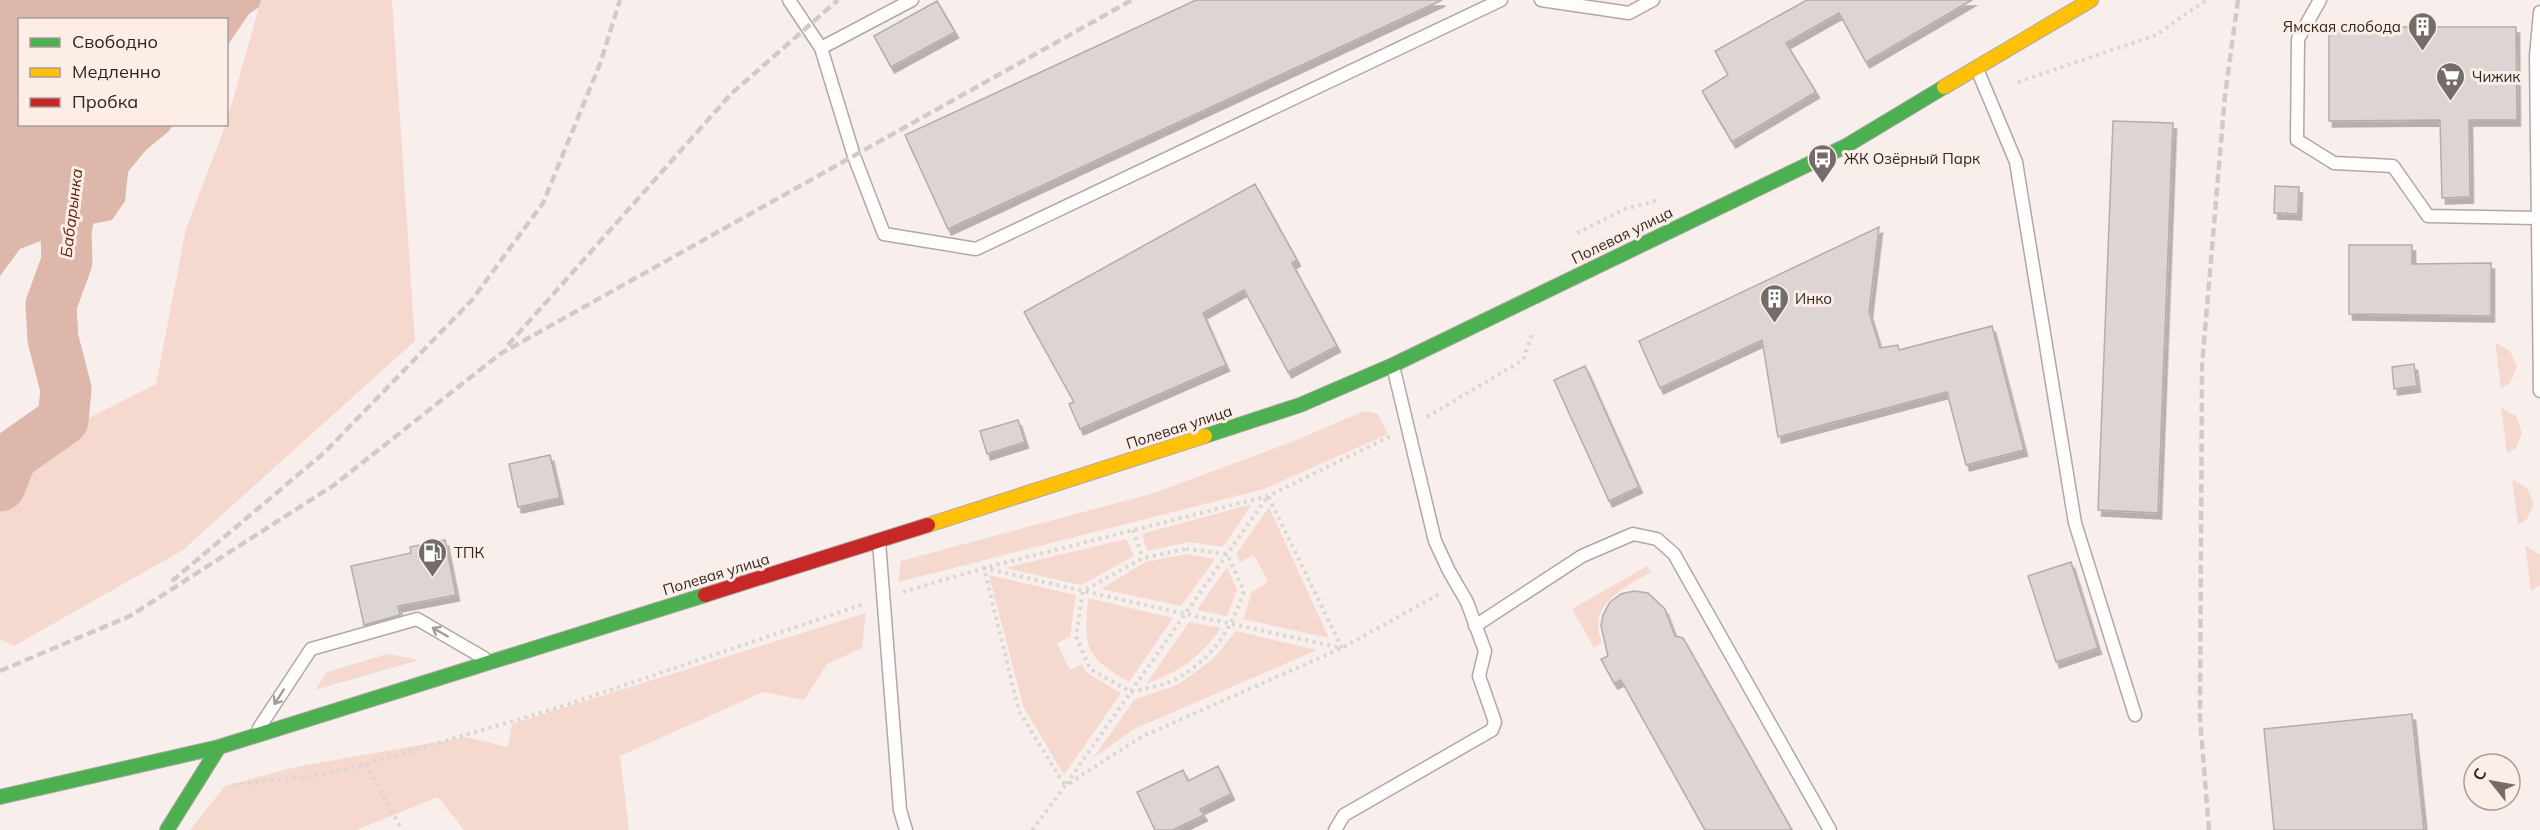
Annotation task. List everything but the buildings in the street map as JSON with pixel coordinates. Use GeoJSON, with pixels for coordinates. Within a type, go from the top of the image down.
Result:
{"type":"FeatureCollection","features":[{"type":"Feature","properties":{"kind":"street","name":"Полевая улица"},"geometry":{"type":"LineString","coordinates":[[0,797],[219,747],[1300,405],[1393,365],[1846,146],[2091,0]]}},
{"type":"Feature","properties":{"kind":"street"},"geometry":{"type":"LineString","coordinates":[[167,830],[219,747]]}},
{"type":"Feature","properties":{"kind":"lane"},"geometry":{"type":"LineString","coordinates":[[789,0],[821,48],[854,156],[884,234],[976,249],[1501,0]]}},
{"type":"Feature","properties":{"kind":"lane"},"geometry":{"type":"LineString","coordinates":[[821,48],[912,0]]}},
{"type":"Feature","properties":{"kind":"lane"},"geometry":{"type":"LineString","coordinates":[[1541,0],[1629,12],[1653,0]]}},
{"type":"Feature","properties":{"kind":"lane"},"geometry":{"type":"LineString","coordinates":[[2320,0],[2298,39],[2296,140],[2334,163],[2393,166],[2428,216],[2538,224]]}},
{"type":"Feature","properties":{"kind":"lane"},"geometry":{"type":"LineString","coordinates":[[2540,12],[2538,224],[2540,390]]}},
{"type":"Feature","properties":{"kind":"lane"},"geometry":{"type":"LineString","coordinates":[[1977,68],[2016,162],[2075,523],[2135,715]]}},
{"type":"Feature","properties":{"kind":"lane"},"geometry":{"type":"LineString","coordinates":[[1335,830],[1344,816],[1492,730],[1495,722],[1479,676],[1485,651],[1467,602],[1435,541],[1393,365]]}},
{"type":"Feature","properties":{"kind":"lane"},"geometry":{"type":"LineString","coordinates":[[1476,626],[1582,556],[1633,534],[1657,539],[1674,554],[1830,830]]}},
{"type":"Feature","properties":{"kind":"lane"},"geometry":{"type":"LineString","coordinates":[[879,540],[903,829]]}},
{"type":"Feature","properties":{"kind":"lane"},"geometry":{"type":"LineString","coordinates":[[254,736],[310,649],[417,619],[491,661]]}},
{"type":"Feature","properties":{"kind":"path"},"geometry":{"type":"LineString","coordinates":[[1032,830],[1268,496],[1342,648]]}},
{"type":"Feature","properties":{"kind":"path"},"geometry":{"type":"LineString","coordinates":[[1133,531],[1143,558]]}},
{"type":"Feature","properties":{"kind":"path"},"geometry":{"type":"LineString","coordinates":[[1083,591],[1143,558],[1186,549],[1227,554]]}},
{"type":"Feature","properties":{"kind":"path"},"geometry":{"type":"LineString","coordinates":[[1083,591],[1076,636],[1090,669],[1131,692],[1175,679],[1208,655],[1232,624],[1244,591],[1227,554]]}},
{"type":"Feature","properties":{"kind":"path"},"geometry":{"type":"LineString","coordinates":[[1065,786],[1019,711],[984,568],[1342,648]]}},
{"type":"Feature","properties":{"kind":"path"},"geometry":{"type":"LineString","coordinates":[[1065,786],[1141,737],[1342,648],[1456,584]]}},
{"type":"Feature","properties":{"kind":"path"},"geometry":{"type":"LineString","coordinates":[[366,764],[402,830]]}},
{"type":"Feature","properties":{"kind":"shaded area"},"geometry":{"type":"Polygon","coordinates":[[[261,0],[392,0],[415,341],[183,550],[14,646],[0,639],[0,513],[20,466],[71,427],[156,384],[186,229],[225,126],[228,126],[228,117],[261,0]]]}},
{"type":"Feature","properties":{"kind":"shaded area"},"geometry":{"type":"Polygon","coordinates":[[[2495,342],[2510,351],[2517,367],[2510,383],[2501,388],[2495,342]]]}},
{"type":"Feature","properties":{"kind":"shaded area"},"geometry":{"type":"Polygon","coordinates":[[[2501,408],[2516,416],[2522,433],[2516,448],[2507,453],[2501,408]]]}},
{"type":"Feature","properties":{"kind":"shaded area"},"geometry":{"type":"Polygon","coordinates":[[[1364,411],[1378,414],[1388,434],[1264,489],[898,582],[901,561],[1154,493],[1294,441],[1364,411]]]}},
{"type":"Feature","properties":{"kind":"shaded area"},"geometry":{"type":"Polygon","coordinates":[[[2512,479],[2527,488],[2534,504],[2527,519],[2518,525],[2512,479]]]}},
{"type":"Feature","properties":{"kind":"shaded area"},"geometry":{"type":"Polygon","coordinates":[[[1252,504],[1223,547],[1189,542],[1147,551],[1142,534],[1252,504]]]}},
{"type":"Feature","properties":{"kind":"shaded area"},"geometry":{"type":"Polygon","coordinates":[[[1269,507],[1329,638],[1243,619],[1252,592],[1268,582],[1254,555],[1240,562],[1236,554],[1269,507]]]}},
{"type":"Feature","properties":{"kind":"shaded area"},"geometry":{"type":"Polygon","coordinates":[[[1126,539],[1134,556],[1081,585],[1005,568],[1126,539]]]}},
{"type":"Feature","properties":{"kind":"shaded area"},"geometry":{"type":"Polygon","coordinates":[[[2525,545],[2540,555],[2540,585],[2531,591],[2525,545]]]}},
{"type":"Feature","properties":{"kind":"shaded area"},"geometry":{"type":"Polygon","coordinates":[[[1187,554],[1215,559],[1181,606],[1101,589],[1145,562],[1187,554]]]}},
{"type":"Feature","properties":{"kind":"shaded area"},"geometry":{"type":"Polygon","coordinates":[[[1647,566],[1651,572],[1620,591],[1603,608],[1598,629],[1602,642],[1594,648],[1572,609],[1647,566]]]}},
{"type":"Feature","properties":{"kind":"shaded area"},"geometry":{"type":"Polygon","coordinates":[[[1227,567],[1237,590],[1227,616],[1197,610],[1227,567]]]}},
{"type":"Feature","properties":{"kind":"shaded area"},"geometry":{"type":"Polygon","coordinates":[[[989,575],[1076,595],[1070,637],[1057,643],[1070,670],[1082,664],[1087,673],[1121,693],[1064,775],[1023,706],[989,575]]]}},
{"type":"Feature","properties":{"kind":"shaded area"},"geometry":{"type":"Polygon","coordinates":[[[1088,598],[1173,618],[1129,682],[1103,665],[1090,649],[1086,629],[1088,598]]]}},
{"type":"Feature","properties":{"kind":"shaded area"},"geometry":{"type":"Polygon","coordinates":[[[866,613],[862,648],[827,664],[804,700],[763,692],[620,756],[629,830],[464,830],[438,797],[357,830],[190,830],[225,786],[295,767],[466,737],[508,747],[512,724],[866,613]]]}},
{"type":"Feature","properties":{"kind":"shaded area"},"geometry":{"type":"Polygon","coordinates":[[[1189,622],[1221,628],[1205,648],[1188,662],[1169,674],[1146,684],[1189,622]]]}},
{"type":"Feature","properties":{"kind":"shaded area"},"geometry":{"type":"Polygon","coordinates":[[[1236,631],[1317,650],[1134,729],[1093,758],[1134,700],[1179,684],[1214,658],[1236,631]]]}},
{"type":"Feature","properties":{"kind":"shaded area"},"geometry":{"type":"Polygon","coordinates":[[[388,654],[419,660],[315,690],[327,672],[388,654]]]}},
{"type":"Feature","properties":{"kind":"water"},"geometry":{"type":"Polygon","coordinates":[[[0,0],[261,0],[259,7],[249,14],[228,45],[228,18],[18,18],[18,126],[172,126],[146,150],[128,172],[125,201],[112,220],[77,227],[20,249],[0,276],[0,0]]]}},
{"type":"Feature","properties":{"kind":"waterway","name":"Бабарынка"},"geometry":{"type":"LineString","coordinates":[[0,486],[12,456],[63,420],[66,389],[53,339],[51,305],[67,261],[66,233],[83,126]]}},
{"type":"Feature","properties":{"kind":"railway"},"geometry":{"type":"LineString","coordinates":[[172,581],[325,452],[472,300],[543,203],[600,64],[620,0]]}},
{"type":"Feature","properties":{"kind":"railway"},"geometry":{"type":"LineString","coordinates":[[508,345],[731,94],[838,0]]}},
{"type":"Feature","properties":{"kind":"railway"},"geometry":{"type":"LineString","coordinates":[[0,671],[130,616],[334,485],[500,354],[1132,0]]}},
{"type":"Feature","properties":{"kind":"railway"},"geometry":{"type":"LineString","coordinates":[[2209,830],[2200,718],[2202,366],[2225,95],[2238,0]]}},
{"type":"Feature","properties":{"kind":"traffic: fast"},"geometry":{"type":"LineString","coordinates":[[1205,436],[1300,405],[1393,365],[1846,146],[1944,87]]}},
{"type":"Feature","properties":{"kind":"traffic: fast"},"geometry":{"type":"LineString","coordinates":[[0,797],[219,747],[705,595]]}},
{"type":"Feature","properties":{"kind":"traffic: fast"},"geometry":{"type":"LineString","coordinates":[[167,830],[219,747]]}},
{"type":"Feature","properties":{"kind":"traffic: slow"},"geometry":{"type":"LineString","coordinates":[[1944,87],[2091,0]]}},
{"type":"Feature","properties":{"kind":"traffic: slow"},"geometry":{"type":"LineString","coordinates":[[928,525],[1205,436]]}},
{"type":"Feature","properties":{"kind":"traffic: jam"},"geometry":{"type":"LineString","coordinates":[[705,595],[928,525]]}},
{"type":"Feature","properties":{"kind":"place","name":"Ямская слобода"},"geometry":{"type":"Point","coordinates":[2422,52]}},
{"type":"Feature","properties":{"kind":"place","name":"Чижик"},"geometry":{"type":"Point","coordinates":[2451,102]}},
{"type":"Feature","properties":{"kind":"place","name":"ЖК Озёрный Парк"},"geometry":{"type":"Point","coordinates":[1823,184]}},
{"type":"Feature","properties":{"kind":"place","name":"Инко"},"geometry":{"type":"Point","coordinates":[1774,324]}},
{"type":"Feature","properties":{"kind":"place","name":"ТПК"},"geometry":{"type":"Point","coordinates":[433,578]}}]}
